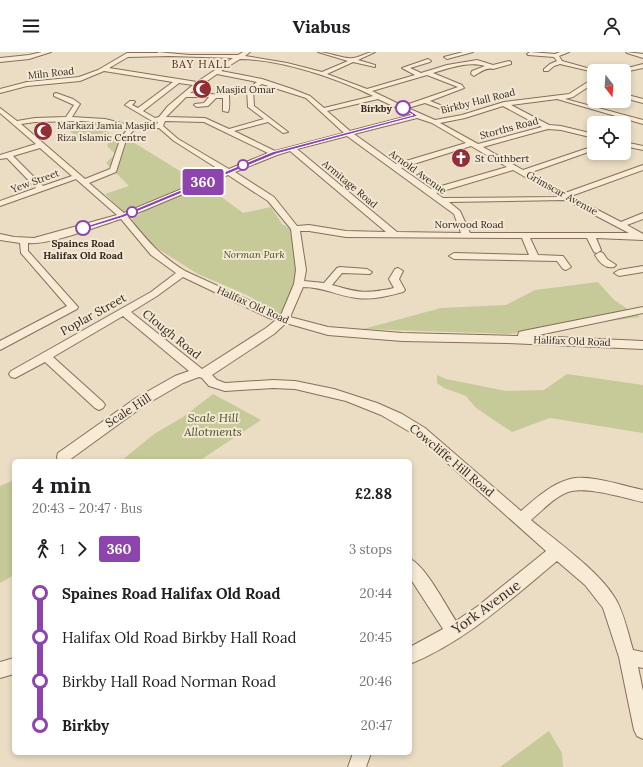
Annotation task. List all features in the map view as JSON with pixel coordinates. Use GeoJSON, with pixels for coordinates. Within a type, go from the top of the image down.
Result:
{"type":"FeatureCollection","features":[{"type":"Feature","properties":{"kind":"street"},"geometry":{"type":"LineString","coordinates":[[0,60],[29,57],[48,52]]}},
{"type":"Feature","properties":{"kind":"street"},"geometry":{"type":"LineString","coordinates":[[160,52],[170,55]]}},
{"type":"Feature","properties":{"kind":"street"},"geometry":{"type":"LineString","coordinates":[[160,122],[184,94],[247,52]]}},
{"type":"Feature","properties":{"kind":"street"},"geometry":{"type":"LineString","coordinates":[[322,52],[373,66]]}},
{"type":"Feature","properties":{"kind":"street"},"geometry":{"type":"LineString","coordinates":[[326,61],[345,52]]}},
{"type":"Feature","properties":{"kind":"street"},"geometry":{"type":"LineString","coordinates":[[323,74],[372,52]]}},
{"type":"Feature","properties":{"kind":"street"},"geometry":{"type":"LineString","coordinates":[[447,56],[470,52]]}},
{"type":"Feature","properties":{"kind":"street"},"geometry":{"type":"LineString","coordinates":[[530,54],[556,56],[566,52]]}},
{"type":"Feature","properties":{"kind":"street"},"geometry":{"type":"LineString","coordinates":[[629,52],[643,56]]}},
{"type":"Feature","properties":{"kind":"street","name":"Miln Road"},"geometry":{"type":"LineString","coordinates":[[0,91],[27,84],[80,79],[127,55],[170,55]]}},
{"type":"Feature","properties":{"kind":"street"},"geometry":{"type":"LineString","coordinates":[[140,62],[153,55]]}},
{"type":"Feature","properties":{"kind":"street","name":"Grimscar Avenue"},"geometry":{"type":"LineString","coordinates":[[170,55],[240,57],[274,62],[323,74],[366,91],[403,108],[416,116],[434,122],[474,146],[524,172],[565,197],[642,236]]}},
{"type":"Feature","properties":{"kind":"street"},"geometry":{"type":"LineString","coordinates":[[556,56],[560,62]]}},
{"type":"Feature","properties":{"kind":"street"},"geometry":{"type":"LineString","coordinates":[[419,74],[405,68],[428,61]]}},
{"type":"Feature","properties":{"kind":"street"},"geometry":{"type":"LineString","coordinates":[[366,91],[426,72],[473,62],[480,62],[490,66]]}},
{"type":"Feature","properties":{"kind":"street"},"geometry":{"type":"LineString","coordinates":[[546,70],[552,65],[560,62],[587,69]]}},
{"type":"Feature","properties":{"kind":"street"},"geometry":{"type":"LineString","coordinates":[[474,74],[474,72],[490,66],[509,63]]}},
{"type":"Feature","properties":{"kind":"street"},"geometry":{"type":"LineString","coordinates":[[124,72],[134,66]]}},
{"type":"Feature","properties":{"kind":"street"},"geometry":{"type":"LineString","coordinates":[[631,69],[643,66]]}},
{"type":"Feature","properties":{"kind":"street"},"geometry":{"type":"LineString","coordinates":[[104,68],[198,84]]}},
{"type":"Feature","properties":{"kind":"street"},"geometry":{"type":"LineString","coordinates":[[631,70],[643,74]]}},
{"type":"Feature","properties":{"kind":"street","name":"Arnold Avenue"},"geometry":{"type":"LineString","coordinates":[[216,72],[262,81],[308,97],[349,134],[441,200],[457,214],[466,234]]}},
{"type":"Feature","properties":{"kind":"street"},"geometry":{"type":"LineString","coordinates":[[403,108],[461,88],[460,86],[426,72]]}},
{"type":"Feature","properties":{"kind":"street"},"geometry":{"type":"LineString","coordinates":[[139,111],[179,80]]}},
{"type":"Feature","properties":{"kind":"street"},"geometry":{"type":"LineString","coordinates":[[262,81],[250,89],[251,107],[285,132]]}},
{"type":"Feature","properties":{"kind":"street","name":"Birkby Hall Road"},"geometry":{"type":"LineString","coordinates":[[434,122],[463,117],[504,104],[522,101],[559,99],[571,96],[587,86]]}},
{"type":"Feature","properties":{"kind":"street"},"geometry":{"type":"LineString","coordinates":[[184,94],[226,100],[226,111]]}},
{"type":"Feature","properties":{"kind":"street"},"geometry":{"type":"LineString","coordinates":[[56,95],[71,100],[77,104],[68,119]]}},
{"type":"Feature","properties":{"kind":"street"},"geometry":{"type":"LineString","coordinates":[[322,110],[379,97]]}},
{"type":"Feature","properties":{"kind":"street"},"geometry":{"type":"LineString","coordinates":[[197,105],[206,105],[213,98]]}},
{"type":"Feature","properties":{"kind":"street"},"geometry":{"type":"LineString","coordinates":[[631,98],[643,101]]}},
{"type":"Feature","properties":{"kind":"street"},"geometry":{"type":"LineString","coordinates":[[559,99],[643,122]]}},
{"type":"Feature","properties":{"kind":"street"},"geometry":{"type":"LineString","coordinates":[[426,101],[444,108]]}},
{"type":"Feature","properties":{"kind":"street"},"geometry":{"type":"LineString","coordinates":[[132,102],[128,105],[160,122],[176,140],[271,199],[295,229],[301,262],[299,284],[284,319],[270,331],[202,374]]}},
{"type":"Feature","properties":{"kind":"street"},"geometry":{"type":"LineString","coordinates":[[504,104],[548,127]]}},
{"type":"Feature","properties":{"kind":"street","name":"Halifax Old Road"},"geometry":{"type":"LineString","coordinates":[[0,110],[12,123],[85,182],[122,216],[154,253],[169,265],[182,273],[284,319],[328,331],[375,336],[506,339],[643,345]]}},
{"type":"Feature","properties":{"kind":"street"},"geometry":{"type":"LineString","coordinates":[[0,236],[24,241],[46,239],[122,216],[274,153],[416,116]]}},
{"type":"Feature","properties":{"kind":"street"},"geometry":{"type":"LineString","coordinates":[[12,123],[35,120],[68,119],[105,121],[132,128],[181,119],[205,120],[274,153]]}},
{"type":"Feature","properties":{"kind":"street"},"geometry":{"type":"LineString","coordinates":[[228,131],[269,120]]}},
{"type":"Feature","properties":{"kind":"street","name":"Storths Road"},"geometry":{"type":"LineString","coordinates":[[395,167],[548,127],[561,128],[587,134]]}},
{"type":"Feature","properties":{"kind":"street"},"geometry":{"type":"LineString","coordinates":[[85,182],[112,170],[124,138],[132,128]]}},
{"type":"Feature","properties":{"kind":"street"},"geometry":{"type":"LineString","coordinates":[[0,158],[41,145]]}},
{"type":"Feature","properties":{"kind":"street"},"geometry":{"type":"LineString","coordinates":[[631,145],[643,148]]}},
{"type":"Feature","properties":{"kind":"street","name":"Armitage Road"},"geometry":{"type":"LineString","coordinates":[[292,148],[395,235]]}},
{"type":"Feature","properties":{"kind":"street"},"geometry":{"type":"LineString","coordinates":[[524,172],[587,150]]}},
{"type":"Feature","properties":{"kind":"street"},"geometry":{"type":"LineString","coordinates":[[8,155],[41,189]]}},
{"type":"Feature","properties":{"kind":"street"},"geometry":{"type":"LineString","coordinates":[[430,192],[514,167]]}},
{"type":"Feature","properties":{"kind":"street"},"geometry":{"type":"LineString","coordinates":[[441,200],[562,199],[643,167]]}},
{"type":"Feature","properties":{"kind":"street","name":"Yew Street"},"geometry":{"type":"LineString","coordinates":[[0,204],[78,176]]}},
{"type":"Feature","properties":{"kind":"street"},"geometry":{"type":"LineString","coordinates":[[621,225],[643,216]]}},
{"type":"Feature","properties":{"kind":"street","name":"Norwood Road"},"geometry":{"type":"LineString","coordinates":[[295,229],[309,228],[346,234],[395,235],[466,234],[525,236],[642,236]]}},
{"type":"Feature","properties":{"kind":"street"},"geometry":{"type":"LineString","coordinates":[[525,236],[535,258]]}},
{"type":"Feature","properties":{"kind":"street"},"geometry":{"type":"LineString","coordinates":[[590,236],[602,259]]}},
{"type":"Feature","properties":{"kind":"street"},"geometry":{"type":"LineString","coordinates":[[0,346],[73,307],[24,251],[24,241]]}},
{"type":"Feature","properties":{"kind":"street"},"geometry":{"type":"LineString","coordinates":[[454,256],[466,260],[494,256],[504,258],[560,258],[566,268]]}},
{"type":"Feature","properties":{"kind":"street"},"geometry":{"type":"LineString","coordinates":[[326,286],[339,267],[367,272]]}},
{"type":"Feature","properties":{"kind":"street"},"geometry":{"type":"LineString","coordinates":[[619,274],[634,274],[643,269]]}},
{"type":"Feature","properties":{"kind":"street"},"geometry":{"type":"LineString","coordinates":[[299,284],[315,284],[356,296],[372,296],[400,290],[394,279],[398,271]]}},
{"type":"Feature","properties":{"kind":"street","name":"Poplar Street"},"geometry":{"type":"LineString","coordinates":[[15,374],[154,294],[182,273]]}},
{"type":"Feature","properties":{"kind":"street"},"geometry":{"type":"LineString","coordinates":[[506,339],[643,310]]}},
{"type":"Feature","properties":{"kind":"street","name":"Clough Road"},"geometry":{"type":"LineString","coordinates":[[124,312],[202,374]]}},
{"type":"Feature","properties":{"kind":"street"},"geometry":{"type":"LineString","coordinates":[[45,356],[99,405]]}},
{"type":"Feature","properties":{"kind":"street","name":"Scale Hill"},"geometry":{"type":"LineString","coordinates":[[63,457],[112,420],[155,392],[190,374],[202,374]]}},
{"type":"Feature","properties":{"kind":"street","name":"Cowcliffe Hill Road"},"geometry":{"type":"LineString","coordinates":[[202,374],[216,385],[230,387],[281,384],[301,386],[353,398],[401,418],[421,432],[590,580],[609,603],[635,658],[643,730]]}},
{"type":"Feature","properties":{"kind":"street"},"geometry":{"type":"LineString","coordinates":[[522,519],[553,494],[571,485],[584,485],[643,496]]}},
{"type":"Feature","properties":{"kind":"street","name":"York Avenue"},"geometry":{"type":"LineString","coordinates":[[412,655],[435,643],[484,612],[557,552]]}},
{"type":"Feature","properties":{"kind":"street"},"geometry":{"type":"LineString","coordinates":[[412,569],[424,584],[453,631]]}},
{"type":"Feature","properties":{"kind":"street"},"geometry":{"type":"LineString","coordinates":[[0,670],[12,667]]}},
{"type":"Feature","properties":{"kind":"street"},"geometry":{"type":"LineString","coordinates":[[357,767],[361,755]]}},
{"type":"Feature","properties":{"kind":"green space"},"geometry":{"type":"Polygon","coordinates":[[[96,123],[110,134],[83,143],[70,131],[96,123]]]}},
{"type":"Feature","properties":{"kind":"green space","name":"Norman Park"},"geometry":{"type":"Polygon","coordinates":[[[123,135],[208,187],[243,213],[271,207],[282,224],[293,231],[298,278],[283,316],[247,295],[198,274],[144,240],[132,219],[152,206],[148,202],[124,212],[105,194],[129,186],[106,163],[115,154],[107,146],[111,137],[123,135]]]}},
{"type":"Feature","properties":{"kind":"green space"},"geometry":{"type":"Polygon","coordinates":[[[598,282],[614,300],[640,317],[509,334],[363,329],[441,308],[506,305],[535,290],[598,282]]]}},
{"type":"Feature","properties":{"kind":"green space"},"geometry":{"type":"Polygon","coordinates":[[[567,374],[643,385],[643,433],[550,418],[512,432],[476,408],[466,396],[444,388],[437,383],[437,375],[446,379],[506,391],[544,390],[567,374]]]}},
{"type":"Feature","properties":{"kind":"green space","name":"Scale Hill Allotments"},"geometry":{"type":"Polygon","coordinates":[[[213,394],[261,420],[202,459],[123,459],[154,434],[183,417],[213,394]]]}},
{"type":"Feature","properties":{"kind":"green space"},"geometry":{"type":"Polygon","coordinates":[[[12,481],[12,576],[0,583],[0,486],[12,481]]]}},
{"type":"Feature","properties":{"kind":"green space"},"geometry":{"type":"Polygon","coordinates":[[[549,731],[562,753],[563,767],[500,767],[549,731]]]}},
{"type":"Feature","properties":{"kind":"bus line","name":"360"},"geometry":{"type":"LineString","coordinates":[[83,228],[122,216],[274,153],[416,116],[403,108]]}},
{"type":"Feature","properties":{"kind":"place","name":"Masjid Omar"},"geometry":{"type":"Point","coordinates":[202,89]}},
{"type":"Feature","properties":{"kind":"place","name":"Birkby"},"geometry":{"type":"Point","coordinates":[403,108]}},
{"type":"Feature","properties":{"kind":"place","name":"Markazi Jamia Masjid Riza Islamic Centre"},"geometry":{"type":"Point","coordinates":[43,131]}},
{"type":"Feature","properties":{"kind":"place","name":"St Cuthbert"},"geometry":{"type":"Point","coordinates":[461,158]}},
{"type":"Feature","properties":{"kind":"place","name":"Spaines Road Halifax Old Road"},"geometry":{"type":"Point","coordinates":[83,228]}},
{"type":"Feature","properties":{"kind":"district","name":"BAY HALL"},"geometry":{"type":"Point","coordinates":[201,64]}}]}
